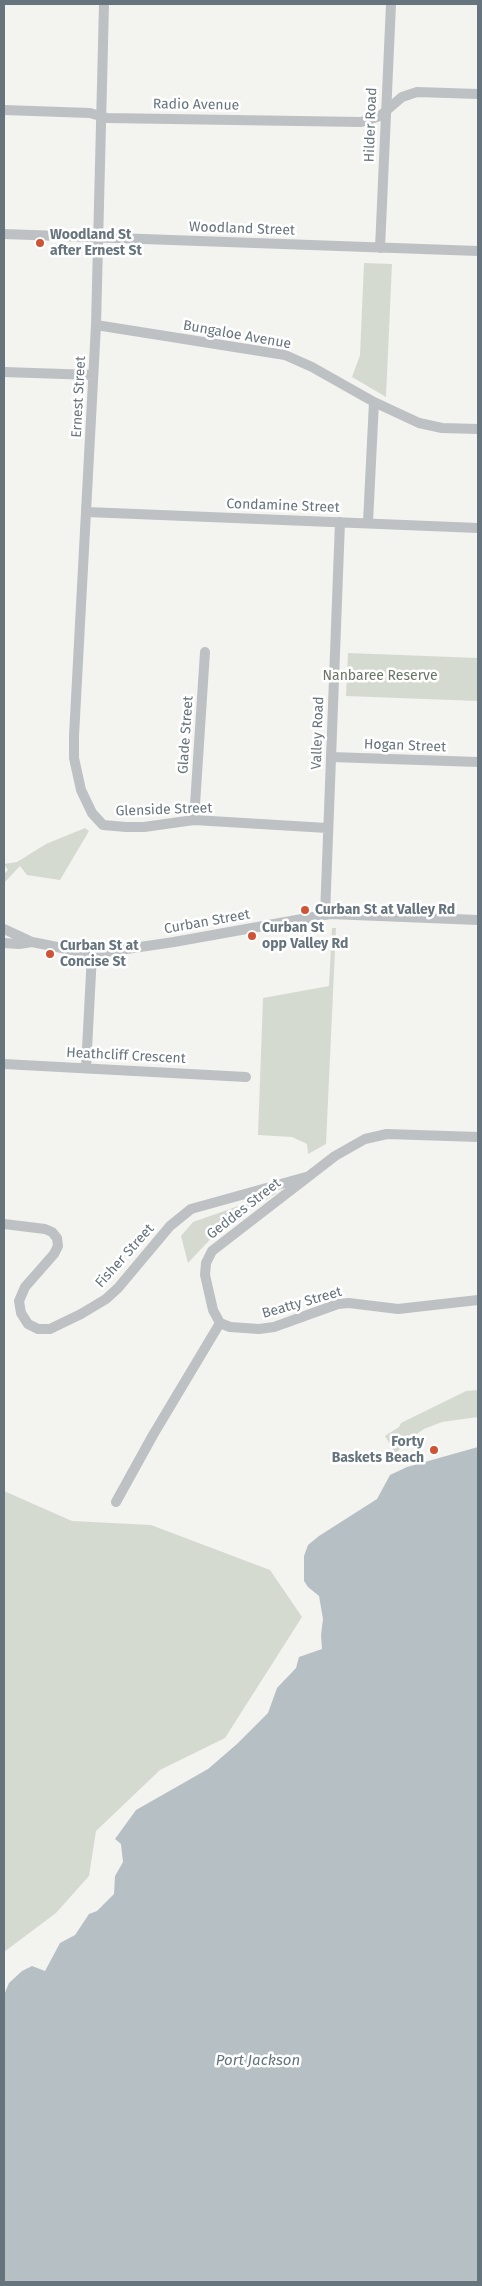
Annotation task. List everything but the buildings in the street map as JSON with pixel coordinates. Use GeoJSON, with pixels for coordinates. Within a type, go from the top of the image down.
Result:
{"type":"FeatureCollection","features":[{"type":"Feature","properties":{"kind":"street","name":"Ernest Street"},"geometry":{"type":"LineString","coordinates":[[81,790],[74,758],[74,736],[96,325],[104,4]]}},
{"type":"Feature","properties":{"kind":"street","name":"Hilder Road"},"geometry":{"type":"LineString","coordinates":[[380,248],[391,4]]}},
{"type":"Feature","properties":{"kind":"street","name":"Radio Avenue"},"geometry":{"type":"LineString","coordinates":[[4,110],[90,113],[101,116],[361,122],[372,120],[402,97],[417,92],[478,94]]}},
{"type":"Feature","properties":{"kind":"street","name":"Woodland Street"},"geometry":{"type":"LineString","coordinates":[[4,234],[478,251]]}},
{"type":"Feature","properties":{"kind":"street","name":"Bungaloe Avenue"},"geometry":{"type":"LineString","coordinates":[[96,325],[285,355],[312,367],[374,402],[419,423],[442,428],[478,429]]}},
{"type":"Feature","properties":{"kind":"street"},"geometry":{"type":"LineString","coordinates":[[4,372],[93,375]]}},
{"type":"Feature","properties":{"kind":"street"},"geometry":{"type":"LineString","coordinates":[[368,522],[374,402]]}},
{"type":"Feature","properties":{"kind":"street","name":"Condamine Street"},"geometry":{"type":"LineString","coordinates":[[87,512],[478,528]]}},
{"type":"Feature","properties":{"kind":"street","name":"Valley Road"},"geometry":{"type":"LineString","coordinates":[[325,915],[340,522]]}},
{"type":"Feature","properties":{"kind":"street","name":"Glade Street"},"geometry":{"type":"LineString","coordinates":[[194,820],[205,652]]}},
{"type":"Feature","properties":{"kind":"street","name":"Hogan Street"},"geometry":{"type":"LineString","coordinates":[[331,757],[478,762]]}},
{"type":"Feature","properties":{"kind":"street","name":"Glenside Street"},"geometry":{"type":"LineString","coordinates":[[81,790],[92,813],[103,824],[126,828],[194,820],[327,828]]}},
{"type":"Feature","properties":{"kind":"street","name":"Curban Street"},"geometry":{"type":"LineString","coordinates":[[4,929],[32,942],[92,954],[174,942],[325,915],[478,920]]}},
{"type":"Feature","properties":{"kind":"street"},"geometry":{"type":"LineString","coordinates":[[4,943],[19,944],[32,942]]}},
{"type":"Feature","properties":{"kind":"street"},"geometry":{"type":"LineString","coordinates":[[86,1068],[92,954]]}},
{"type":"Feature","properties":{"kind":"street","name":"Heathcliff Crescent"},"geometry":{"type":"LineString","coordinates":[[4,1064],[246,1077]]}},
{"type":"Feature","properties":{"kind":"street"},"geometry":{"type":"LineString","coordinates":[[306,1177],[346,1149],[376,1136],[399,1134],[478,1136]]}},
{"type":"Feature","properties":{"kind":"street","name":"Fisher Street"},"geometry":{"type":"LineString","coordinates":[[4,1224],[45,1230],[52,1232],[56,1238],[58,1246],[54,1254],[25,1286],[19,1301],[21,1313],[28,1324],[38,1329],[50,1328],[82,1314],[106,1299],[118,1288],[170,1226],[191,1209],[306,1177]]}},
{"type":"Feature","properties":{"kind":"street","name":"Geddes Street"},"geometry":{"type":"LineString","coordinates":[[220,1323],[213,1310],[205,1275],[206,1263],[212,1251],[224,1240],[281,1199],[306,1177]]}},
{"type":"Feature","properties":{"kind":"street","name":"Beatty Street"},"geometry":{"type":"LineString","coordinates":[[220,1323],[230,1327],[259,1329],[274,1327],[344,1304],[362,1303],[398,1309],[478,1300]]}},
{"type":"Feature","properties":{"kind":"street"},"geometry":{"type":"LineString","coordinates":[[116,1502],[220,1323]]}},
{"type":"Feature","properties":{"kind":"green space"},"geometry":{"type":"Polygon","coordinates":[[[364,263],[392,264],[386,397],[352,377],[360,355],[364,263]]]}},
{"type":"Feature","properties":{"kind":"green space","name":"Nanbaree Reserve"},"geometry":{"type":"Polygon","coordinates":[[[348,653],[478,658],[478,701],[346,696],[348,653]]]}},
{"type":"Feature","properties":{"kind":"green space"},"geometry":{"type":"Polygon","coordinates":[[[85,828],[89,831],[60,880],[27,875],[20,866],[4,883],[4,874],[8,870],[4,864],[17,862],[46,844],[85,828]]]}},
{"type":"Feature","properties":{"kind":"green space"},"geometry":{"type":"Polygon","coordinates":[[[332,928],[336,928],[326,1144],[308,1154],[307,1144],[292,1137],[258,1135],[263,998],[329,986],[332,928]]]}},
{"type":"Feature","properties":{"kind":"green space"},"geometry":{"type":"Polygon","coordinates":[[[278,1192],[219,1230],[188,1263],[181,1236],[193,1222],[278,1192]]]}},
{"type":"Feature","properties":{"kind":"green space"},"geometry":{"type":"Polygon","coordinates":[[[478,1390],[478,1417],[442,1422],[424,1429],[404,1443],[396,1454],[385,1436],[399,1427],[401,1423],[466,1391],[478,1390]]]}},
{"type":"Feature","properties":{"kind":"green space"},"geometry":{"type":"Polygon","coordinates":[[[4,1491],[72,1521],[151,1525],[270,1570],[302,1617],[225,1738],[160,1770],[96,1831],[89,1876],[56,1913],[4,1952],[4,1491]]]}},
{"type":"Feature","properties":{"kind":"water","name":"Port Jackson"},"geometry":{"type":"Polygon","coordinates":[[[478,1447],[478,2282],[4,2282],[4,1995],[9,1983],[22,1971],[32,1966],[45,1971],[60,1943],[75,1935],[89,1914],[97,1911],[114,1894],[115,1876],[123,1862],[121,1844],[115,1839],[136,1810],[208,1769],[237,1744],[268,1713],[277,1688],[296,1668],[299,1657],[322,1649],[323,1619],[319,1596],[304,1581],[304,1556],[308,1545],[377,1499],[390,1475],[407,1467],[478,1447]]]}},
{"type":"Feature","properties":{"kind":"place","name":"Woodland St after Ernest St"},"geometry":{"type":"Point","coordinates":[40,243]}},
{"type":"Feature","properties":{"kind":"place","name":"Curban St at Valley Rd"},"geometry":{"type":"Point","coordinates":[305,910]}},
{"type":"Feature","properties":{"kind":"place","name":"Curban St opp Valley Rd"},"geometry":{"type":"Point","coordinates":[252,936]}},
{"type":"Feature","properties":{"kind":"place","name":"Curban St at Concise St"},"geometry":{"type":"Point","coordinates":[50,954]}},
{"type":"Feature","properties":{"kind":"place","name":"Forty Baskets Beach"},"geometry":{"type":"Point","coordinates":[434,1450]}}]}
